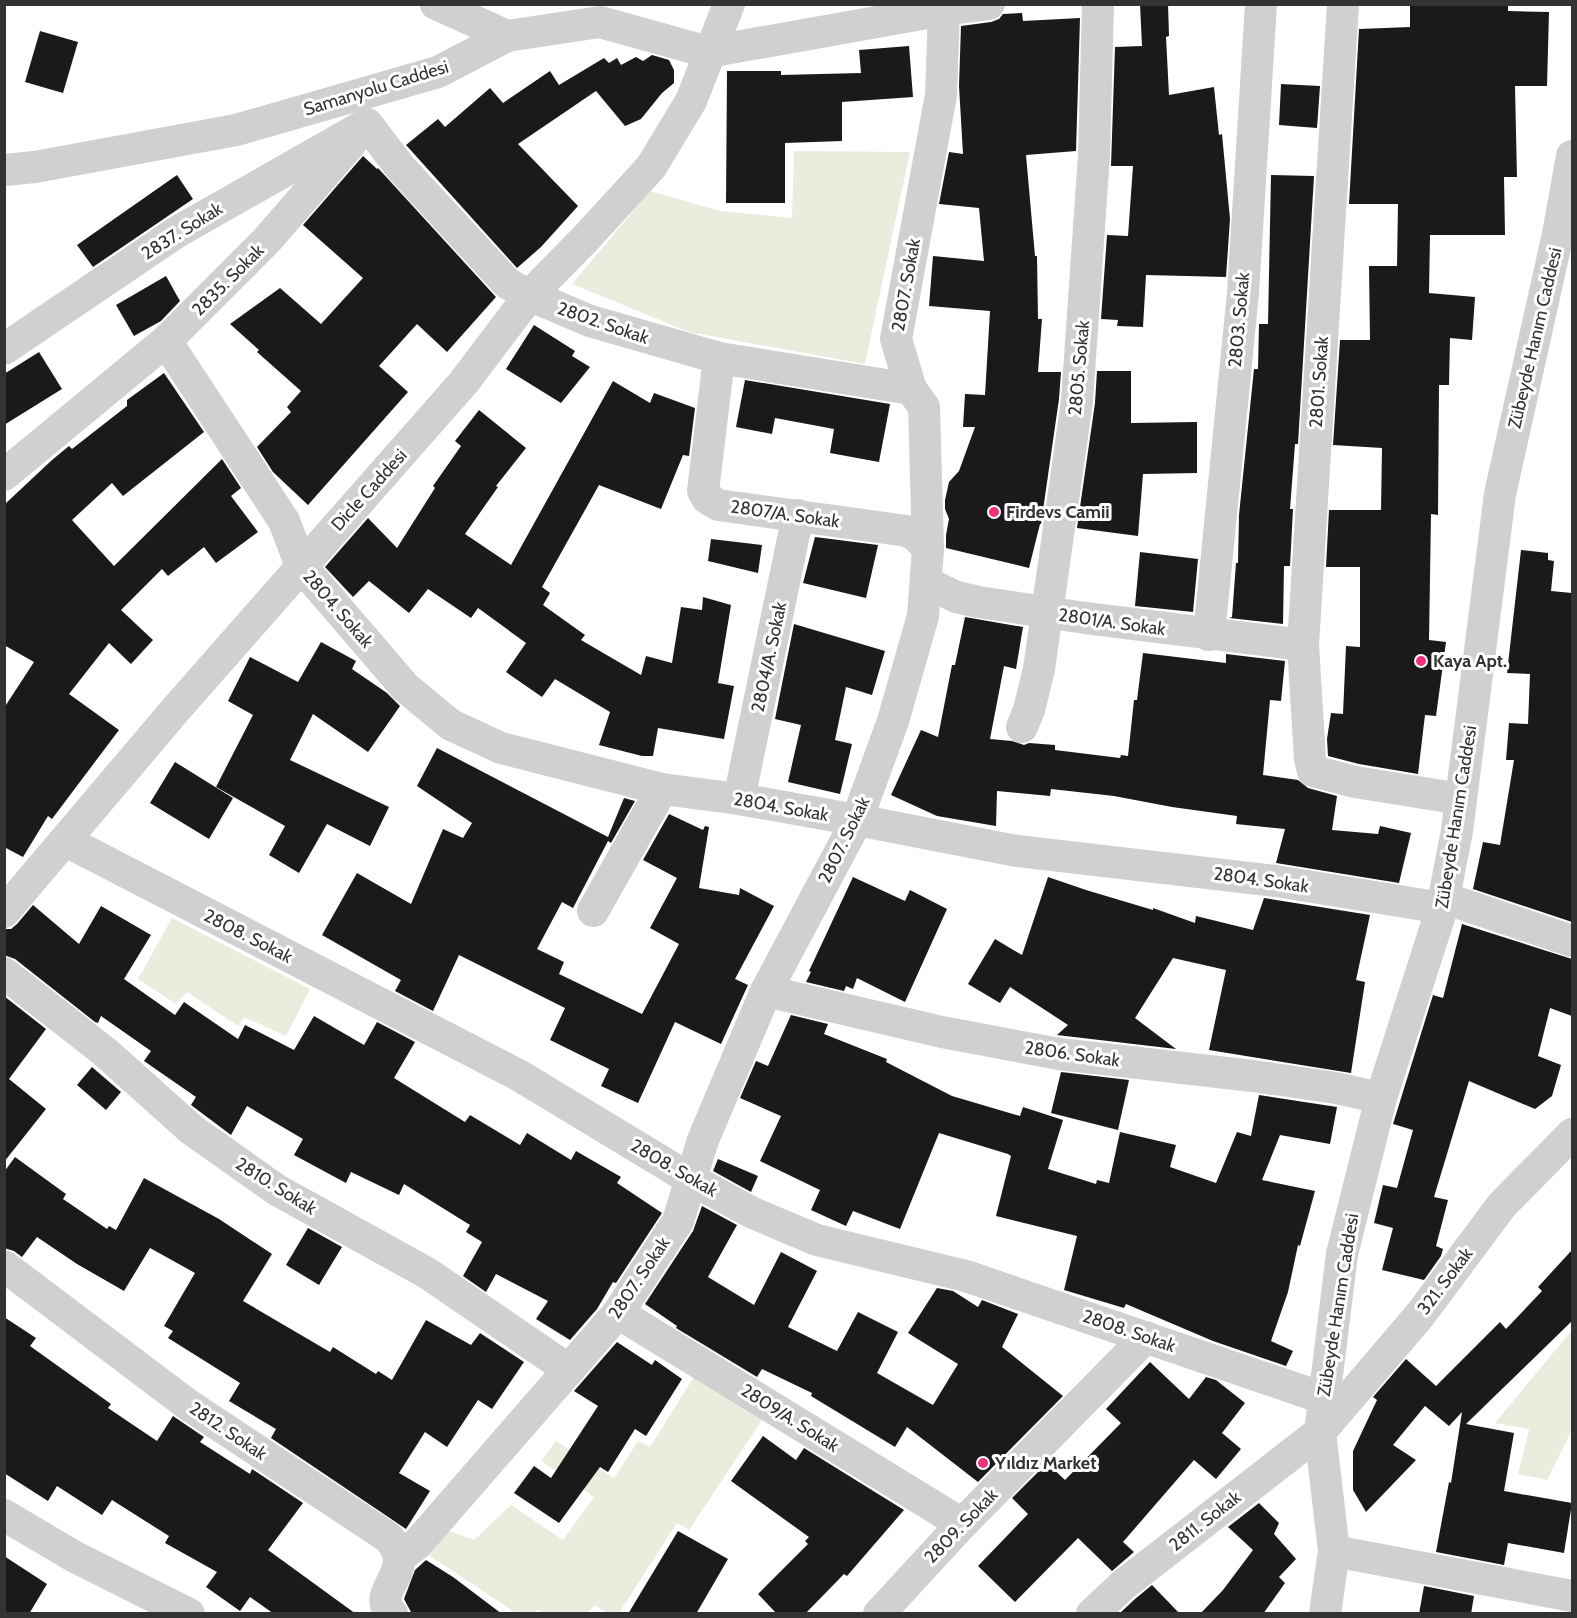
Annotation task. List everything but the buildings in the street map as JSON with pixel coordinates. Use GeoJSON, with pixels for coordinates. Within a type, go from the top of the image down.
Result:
{"type":"FeatureCollection","features":[{"type":"Feature","properties":{"kind":"street"},"geometry":{"type":"LineString","coordinates":[[436,4],[507,36]]}},
{"type":"Feature","properties":{"kind":"street","name":"Dicle Caddesi"},"geometry":{"type":"LineString","coordinates":[[4,912],[301,566],[464,382],[529,296],[651,167],[691,100],[708,52],[729,4]]}},
{"type":"Feature","properties":{"kind":"street","name":"Samanyolu Caddesi"},"geometry":{"type":"LineString","coordinates":[[4,170],[35,167],[236,130],[438,72],[507,36],[602,13],[708,52],[988,4]]}},
{"type":"Feature","properties":{"kind":"street","name":"2805. Sokak"},"geometry":{"type":"LineString","coordinates":[[1022,727],[1029,710],[1039,669],[1077,401],[1094,155],[1098,4]]}},
{"type":"Feature","properties":{"kind":"street","name":"2803. Sokak"},"geometry":{"type":"LineString","coordinates":[[1209,635],[1242,293],[1261,4]]}},
{"type":"Feature","properties":{"kind":"street","name":"2801. Sokak"},"geometry":{"type":"LineString","coordinates":[[1342,4],[1303,645],[1310,759],[1313,771],[1355,782],[1461,799]]}},
{"type":"Feature","properties":{"kind":"street","name":"2807. Sokak"},"geometry":{"type":"LineString","coordinates":[[400,1557],[418,1543],[618,1312],[678,1221],[703,1140],[766,991],[857,820],[893,721],[923,616],[928,549],[924,407],[911,389],[896,339],[941,95],[944,10]]}},
{"type":"Feature","properties":{"kind":"street","name":"2835. Sokak"},"geometry":{"type":"LineString","coordinates":[[4,475],[166,341],[267,240],[367,124],[438,72]]}},
{"type":"Feature","properties":{"kind":"street","name":"2802. Sokak"},"geometry":{"type":"LineString","coordinates":[[367,124],[400,167],[507,284],[529,296],[590,321],[719,358],[911,389]]}},
{"type":"Feature","properties":{"kind":"street","name":"2837. Sokak"},"geometry":{"type":"LineString","coordinates":[[4,349],[177,232],[367,124]]}},
{"type":"Feature","properties":{"kind":"street","name":"Zübeyde Hanım Caddesi"},"geometry":{"type":"LineString","coordinates":[[1325,1614],[1334,1551],[1320,1432],[1342,1254],[1382,1098],[1443,903],[1457,831],[1500,494],[1558,234],[1572,156]]}},
{"type":"Feature","properties":{"kind":"street","name":"2804. Sokak"},"geometry":{"type":"LineString","coordinates":[[166,341],[284,521],[301,566],[405,687],[451,725],[501,748],[662,789],[857,820],[1017,851],[1443,903],[1572,941]]}},
{"type":"Feature","properties":{"kind":"street","name":"2807/A. Sokak"},"geometry":{"type":"LineString","coordinates":[[719,358],[703,491],[708,498],[718,505],[908,531],[928,549]]}},
{"type":"Feature","properties":{"kind":"street","name":"2804/A. Sokak"},"geometry":{"type":"LineString","coordinates":[[739,800],[798,515]]}},
{"type":"Feature","properties":{"kind":"street","name":"2801/A. Sokak"},"geometry":{"type":"LineString","coordinates":[[926,582],[956,597],[1048,613],[1303,645]]}},
{"type":"Feature","properties":{"kind":"street"},"geometry":{"type":"LineString","coordinates":[[593,911],[662,789]]}},
{"type":"Feature","properties":{"kind":"street","name":"2808. Sokak"},"geometry":{"type":"LineString","coordinates":[[66,841],[520,1076],[692,1180],[753,1213],[818,1240],[966,1276],[1323,1398]]}},
{"type":"Feature","properties":{"kind":"street","name":"2810. Sokak"},"geometry":{"type":"LineString","coordinates":[[4,973],[105,1053],[192,1130],[277,1190],[427,1273],[569,1370]]}},
{"type":"Feature","properties":{"kind":"street","name":"2806. Sokak"},"geometry":{"type":"LineString","coordinates":[[766,991],[942,1032],[1059,1054],[1253,1076],[1336,1088],[1382,1098]]}},
{"type":"Feature","properties":{"kind":"street","name":"321. Sokak"},"geometry":{"type":"LineString","coordinates":[[1320,1432],[1420,1315],[1502,1205],[1572,1134]]}},
{"type":"Feature","properties":{"kind":"street","name":"2812. Sokak"},"geometry":{"type":"LineString","coordinates":[[4,1266],[187,1404],[389,1538],[400,1557]]}},
{"type":"Feature","properties":{"kind":"street","name":"2809/A. Sokak"},"geometry":{"type":"LineString","coordinates":[[618,1312],[962,1524]]}},
{"type":"Feature","properties":{"kind":"street","name":"2809. Sokak"},"geometry":{"type":"LineString","coordinates":[[879,1614],[962,1524],[1146,1337]]}},
{"type":"Feature","properties":{"kind":"street","name":"2811. Sokak"},"geometry":{"type":"LineString","coordinates":[[1092,1614],[1124,1585],[1320,1432]]}},
{"type":"Feature","properties":{"kind":"street"},"geometry":{"type":"LineString","coordinates":[[4,1515],[75,1557],[189,1614]]}},
{"type":"Feature","properties":{"kind":"street"},"geometry":{"type":"LineString","coordinates":[[1334,1551],[1572,1596]]}},
{"type":"Feature","properties":{"kind":"street"},"geometry":{"type":"LineString","coordinates":[[392,1614],[387,1609],[384,1598],[398,1568],[400,1557]]}},
{"type":"Feature","properties":{"kind":"shaded area"},"geometry":{"type":"Polygon","coordinates":[[[794,151],[910,152],[865,364],[689,332],[572,284],[650,191],[720,211],[792,218],[794,151]]]}},
{"type":"Feature","properties":{"kind":"shaded area"},"geometry":{"type":"Polygon","coordinates":[[[172,918],[310,989],[286,1036],[244,1017],[238,1026],[187,992],[176,1004],[138,979],[172,918]]]}},
{"type":"Feature","properties":{"kind":"shaded area"},"geometry":{"type":"Polygon","coordinates":[[[1572,1330],[1572,1430],[1547,1480],[1518,1474],[1529,1429],[1495,1423],[1572,1330]]]}},
{"type":"Feature","properties":{"kind":"shaded area"},"geometry":{"type":"Polygon","coordinates":[[[697,1372],[762,1420],[689,1530],[677,1523],[619,1613],[607,1613],[595,1605],[587,1613],[543,1613],[537,1610],[534,1613],[516,1613],[427,1554],[442,1528],[474,1540],[511,1505],[563,1540],[594,1497],[541,1461],[556,1441],[614,1478],[638,1441],[650,1447],[697,1372]]]}},
{"type":"Feature","properties":{"kind":"place","name":"Firdevs Camii"},"geometry":{"type":"Point","coordinates":[994,512]}},
{"type":"Feature","properties":{"kind":"place","name":"Kaya Apt."},"geometry":{"type":"Point","coordinates":[1421,661]}},
{"type":"Feature","properties":{"kind":"place","name":"Yıldız Market"},"geometry":{"type":"Point","coordinates":[983,1463]}}]}
